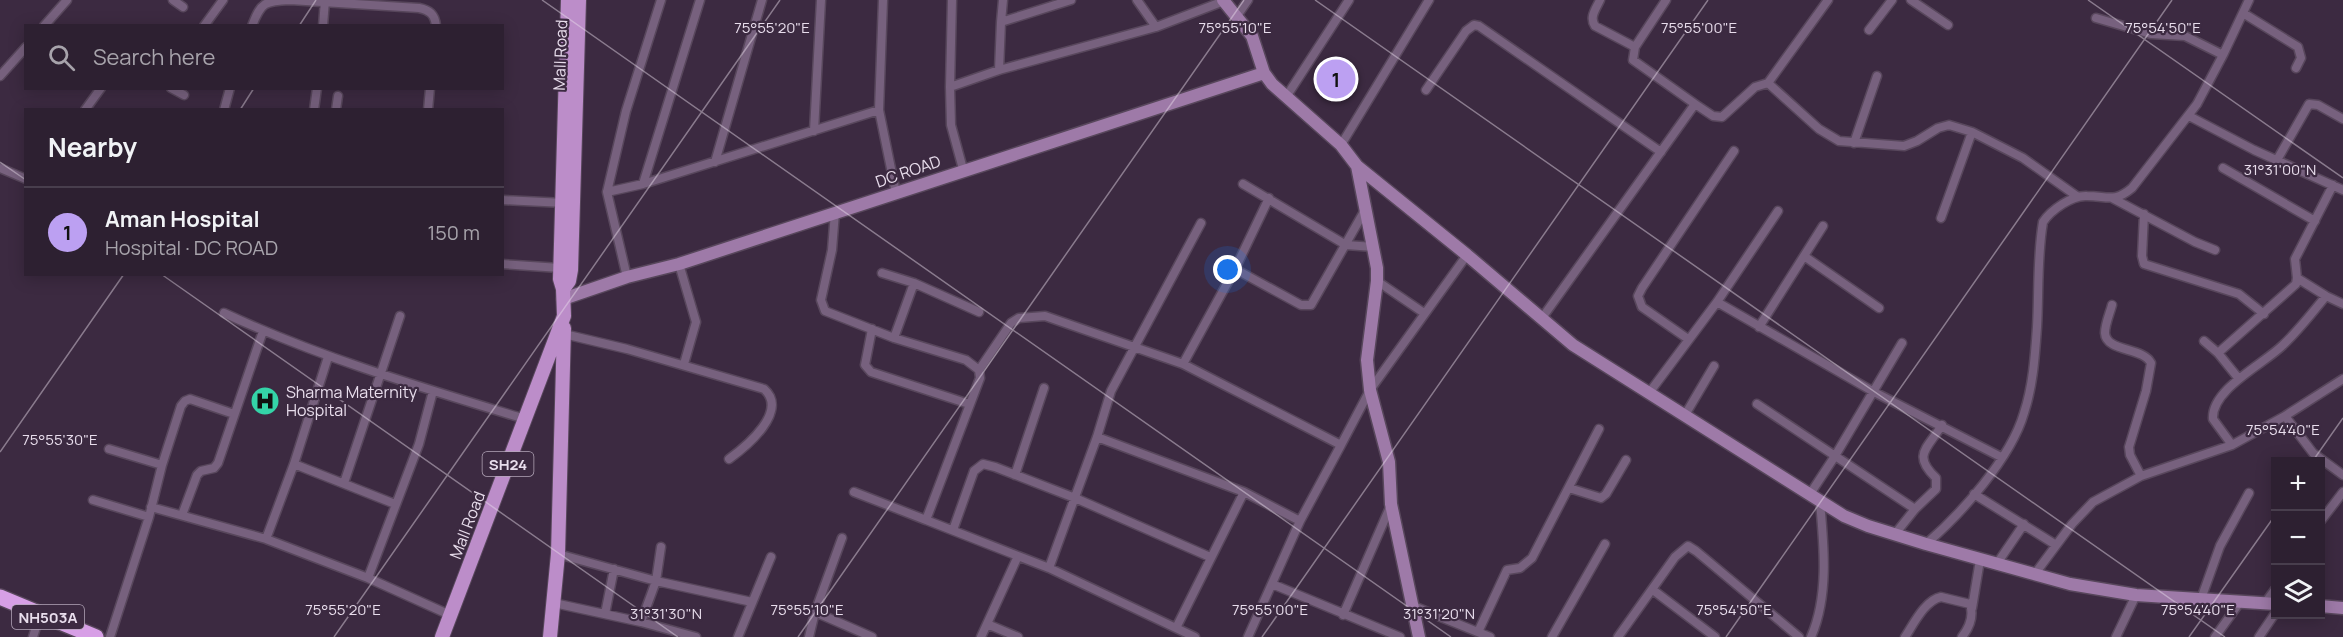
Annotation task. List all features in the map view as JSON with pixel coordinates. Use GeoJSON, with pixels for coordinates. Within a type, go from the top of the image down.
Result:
{"type":"FeatureCollection","features":[{"type":"Feature","properties":{"kind":"highway","name":"NH503A"},"geometry":{"type":"LineString","coordinates":[[0,597],[96,637]]}},
{"type":"Feature","properties":{"kind":"main road","name":"Mall Road"},"geometry":{"type":"LineString","coordinates":[[563,294],[571,270],[566,203],[568,0]]}},
{"type":"Feature","properties":{"kind":"main road","name":"Mall Road"},"geometry":{"type":"LineString","coordinates":[[442,637],[564,316],[560,268],[579,0]]}},
{"type":"Feature","properties":{"kind":"main road"},"geometry":{"type":"LineString","coordinates":[[550,637],[558,554],[564,316]]}},
{"type":"Feature","properties":{"kind":"street"},"geometry":{"type":"LineString","coordinates":[[46,24],[65,0]]}},
{"type":"Feature","properties":{"kind":"street"},"geometry":{"type":"LineString","coordinates":[[173,0],[183,6]]}},
{"type":"Feature","properties":{"kind":"street"},"geometry":{"type":"LineString","coordinates":[[205,24],[223,0]]}},
{"type":"Feature","properties":{"kind":"street"},"geometry":{"type":"LineString","coordinates":[[627,277],[607,192],[626,111],[661,0]]}},
{"type":"Feature","properties":{"kind":"street"},"geometry":{"type":"LineString","coordinates":[[643,184],[700,0]]}},
{"type":"Feature","properties":{"kind":"street"},"geometry":{"type":"LineString","coordinates":[[715,162],[762,0]]}},
{"type":"Feature","properties":{"kind":"street"},"geometry":{"type":"LineString","coordinates":[[814,131],[821,0]]}},
{"type":"Feature","properties":{"kind":"street"},"geometry":{"type":"LineString","coordinates":[[884,0],[879,110],[896,193]]}},
{"type":"Feature","properties":{"kind":"street"},"geometry":{"type":"LineString","coordinates":[[952,0],[951,125],[963,169]]}},
{"type":"Feature","properties":{"kind":"street"},"geometry":{"type":"LineString","coordinates":[[999,70],[1003,0]]}},
{"type":"Feature","properties":{"kind":"street"},"geometry":{"type":"LineString","coordinates":[[1001,22],[1071,0]]}},
{"type":"Feature","properties":{"kind":"street"},"geometry":{"type":"LineString","coordinates":[[1137,0],[1156,27]]}},
{"type":"Feature","properties":{"kind":"street"},"geometry":{"type":"LineString","coordinates":[[1237,16],[1248,0]]}},
{"type":"Feature","properties":{"kind":"street"},"geometry":{"type":"LineString","coordinates":[[1286,97],[1348,0]]}},
{"type":"Feature","properties":{"kind":"street"},"geometry":{"type":"LineString","coordinates":[[1341,145],[1429,0]]}},
{"type":"Feature","properties":{"kind":"street"},"geometry":{"type":"LineString","coordinates":[[1600,0],[1592,16],[1595,26],[1635,47]]}},
{"type":"Feature","properties":{"kind":"street"},"geometry":{"type":"LineString","coordinates":[[1666,0],[1635,47],[1633,60],[1695,105],[1713,116],[1722,117],[1755,87],[1768,83],[1828,0]]}},
{"type":"Feature","properties":{"kind":"street"},"geometry":{"type":"LineString","coordinates":[[1869,30],[1892,0]]}},
{"type":"Feature","properties":{"kind":"street"},"geometry":{"type":"LineString","coordinates":[[1911,0],[1948,25]]}},
{"type":"Feature","properties":{"kind":"street"},"geometry":{"type":"LineString","coordinates":[[1768,83],[1828,136],[1839,141],[1904,146],[1924,138],[1938,128],[1949,125],[1972,132],[2023,158],[2078,197],[2120,197],[2132,188],[2189,116],[2223,55],[2249,0]]}},
{"type":"Feature","properties":{"kind":"street"},"geometry":{"type":"LineString","coordinates":[[253,24],[263,4],[270,1],[325,1],[427,10],[433,15],[435,24]]}},
{"type":"Feature","properties":{"kind":"street"},"geometry":{"type":"LineString","coordinates":[[323,24],[325,1]]}},
{"type":"Feature","properties":{"kind":"street"},"geometry":{"type":"LineString","coordinates":[[950,87],[999,70],[1156,27],[1223,1],[1252,36],[1264,72],[1272,84],[1341,145],[1357,166],[1573,345],[1820,502],[1856,522],[1980,560],[2070,584],[2136,595],[2270,604]]}},
{"type":"Feature","properties":{"kind":"street"},"geometry":{"type":"LineString","coordinates":[[2243,13],[2298,47],[2301,58],[2296,68]]}},
{"type":"Feature","properties":{"kind":"street"},"geometry":{"type":"LineString","coordinates":[[2096,18],[2151,34],[2185,36],[2223,55]]}},
{"type":"Feature","properties":{"kind":"street"},"geometry":{"type":"LineString","coordinates":[[1426,90],[1466,31],[1474,25],[1479,26],[1661,152]]}},
{"type":"Feature","properties":{"kind":"street"},"geometry":{"type":"LineString","coordinates":[[0,76],[24,49]]}},
{"type":"Feature","properties":{"kind":"street","name":"DC ROAD"},"geometry":{"type":"LineString","coordinates":[[563,294],[679,264],[1264,72]]}},
{"type":"Feature","properties":{"kind":"street"},"geometry":{"type":"LineString","coordinates":[[1854,143],[1877,76]]}},
{"type":"Feature","properties":{"kind":"street"},"geometry":{"type":"LineString","coordinates":[[87,108],[99,90]]}},
{"type":"Feature","properties":{"kind":"street"},"geometry":{"type":"LineString","coordinates":[[175,90],[184,95]]}},
{"type":"Feature","properties":{"kind":"street"},"geometry":{"type":"LineString","coordinates":[[225,108],[229,90]]}},
{"type":"Feature","properties":{"kind":"street"},"geometry":{"type":"LineString","coordinates":[[314,108],[316,90]]}},
{"type":"Feature","properties":{"kind":"street"},"geometry":{"type":"LineString","coordinates":[[428,108],[430,90]]}},
{"type":"Feature","properties":{"kind":"street"},"geometry":{"type":"LineString","coordinates":[[336,108],[338,96]]}},
{"type":"Feature","properties":{"kind":"street"},"geometry":{"type":"LineString","coordinates":[[2277,160],[2309,104],[2318,105],[2343,119]]}},
{"type":"Feature","properties":{"kind":"street"},"geometry":{"type":"LineString","coordinates":[[1542,318],[1695,105]]}},
{"type":"Feature","properties":{"kind":"street"},"geometry":{"type":"LineString","coordinates":[[607,192],[643,184],[879,110]]}},
{"type":"Feature","properties":{"kind":"street"},"geometry":{"type":"LineString","coordinates":[[2189,116],[2343,190]]}},
{"type":"Feature","properties":{"kind":"street"},"geometry":{"type":"LineString","coordinates":[[1941,218],[1972,132]]}},
{"type":"Feature","properties":{"kind":"street"},"geometry":{"type":"LineString","coordinates":[[1688,339],[1642,307],[1638,296],[1734,151]]}},
{"type":"Feature","properties":{"kind":"street"},"geometry":{"type":"LineString","coordinates":[[1357,166],[1374,248],[1377,280],[1366,360],[1370,390],[1389,462],[1392,504],[1419,637]]}},
{"type":"Feature","properties":{"kind":"street"},"geometry":{"type":"LineString","coordinates":[[0,168],[24,178]]}},
{"type":"Feature","properties":{"kind":"street"},"geometry":{"type":"LineString","coordinates":[[2223,168],[2315,221]]}},
{"type":"Feature","properties":{"kind":"street"},"geometry":{"type":"LineString","coordinates":[[1243,184],[1346,245],[1374,248]]}},
{"type":"Feature","properties":{"kind":"street"},"geometry":{"type":"LineString","coordinates":[[2218,353],[2293,289],[2297,278],[2295,259],[2333,185]]}},
{"type":"Feature","properties":{"kind":"street"},"geometry":{"type":"LineString","coordinates":[[1926,544],[1941,531],[1974,494],[2014,438],[2024,414],[2031,386],[2043,222],[2048,216],[2078,197]]}},
{"type":"Feature","properties":{"kind":"street"},"geometry":{"type":"LineString","coordinates":[[1183,363],[1235,268],[1269,198]]}},
{"type":"Feature","properties":{"kind":"street"},"geometry":{"type":"LineString","coordinates":[[2112,198],[2195,242],[2215,250]]}},
{"type":"Feature","properties":{"kind":"street"},"geometry":{"type":"LineString","coordinates":[[504,200],[566,203]]}},
{"type":"Feature","properties":{"kind":"street"},"geometry":{"type":"LineString","coordinates":[[1235,268],[1307,307],[1315,301],[1365,210]]}},
{"type":"Feature","properties":{"kind":"street"},"geometry":{"type":"LineString","coordinates":[[1649,393],[1717,302],[1778,211]]}},
{"type":"Feature","properties":{"kind":"street"},"geometry":{"type":"LineString","coordinates":[[835,212],[832,250],[821,300],[822,306],[830,314],[894,338],[966,360],[979,370]]}},
{"type":"Feature","properties":{"kind":"street"},"geometry":{"type":"LineString","coordinates":[[2144,214],[2142,256],[2144,264],[2239,294],[2264,314]]}},
{"type":"Feature","properties":{"kind":"street"},"geometry":{"type":"LineString","coordinates":[[1049,568],[1097,437],[1111,391],[1201,223]]}},
{"type":"Feature","properties":{"kind":"street"},"geometry":{"type":"LineString","coordinates":[[1759,327],[1823,226]]}},
{"type":"Feature","properties":{"kind":"street"},"geometry":{"type":"LineString","coordinates":[[1248,637],[1300,521],[1370,390],[1467,255]]}},
{"type":"Feature","properties":{"kind":"street"},"geometry":{"type":"LineString","coordinates":[[1804,256],[1880,308]]}},
{"type":"Feature","properties":{"kind":"street"},"geometry":{"type":"LineString","coordinates":[[504,264],[560,268]]}},
{"type":"Feature","properties":{"kind":"street"},"geometry":{"type":"LineString","coordinates":[[679,264],[696,322],[684,364]]}},
{"type":"Feature","properties":{"kind":"street"},"geometry":{"type":"LineString","coordinates":[[882,273],[979,312]]}},
{"type":"Feature","properties":{"kind":"street"},"geometry":{"type":"LineString","coordinates":[[2297,278],[2343,304]]}},
{"type":"Feature","properties":{"kind":"street"},"geometry":{"type":"LineString","coordinates":[[1377,280],[1424,313]]}},
{"type":"Feature","properties":{"kind":"street"},"geometry":{"type":"LineString","coordinates":[[894,338],[914,284]]}},
{"type":"Feature","properties":{"kind":"street"},"geometry":{"type":"LineString","coordinates":[[2232,445],[2213,419],[2212,411],[2215,404],[2239,379],[2281,348],[2326,296]]}},
{"type":"Feature","properties":{"kind":"street"},"geometry":{"type":"LineString","coordinates":[[1717,302],[1874,392],[2001,457]]}},
{"type":"Feature","properties":{"kind":"street"},"geometry":{"type":"LineString","coordinates":[[2112,305],[2105,332],[2107,339],[2113,344],[2146,356],[2151,363],[2146,391],[2129,447],[2130,455],[2141,476]]}},
{"type":"Feature","properties":{"kind":"street"},"geometry":{"type":"LineString","coordinates":[[224,313],[263,331],[379,375],[525,419]]}},
{"type":"Feature","properties":{"kind":"street"},"geometry":{"type":"LineString","coordinates":[[344,483],[400,315]]}},
{"type":"Feature","properties":{"kind":"street"},"geometry":{"type":"LineString","coordinates":[[926,520],[980,378],[979,370],[1007,328],[1018,318],[1045,316],[1183,363],[1341,445]]}},
{"type":"Feature","properties":{"kind":"street"},"geometry":{"type":"LineString","coordinates":[[872,329],[865,364],[871,372],[969,404]]}},
{"type":"Feature","properties":{"kind":"street"},"geometry":{"type":"LineString","coordinates":[[182,515],[197,475],[201,471],[214,468],[218,463],[263,331]]}},
{"type":"Feature","properties":{"kind":"street"},"geometry":{"type":"LineString","coordinates":[[564,334],[684,364],[764,389],[773,399],[773,406],[752,441],[729,459]]}},
{"type":"Feature","properties":{"kind":"street"},"geometry":{"type":"LineString","coordinates":[[2204,340],[2239,379]]}},
{"type":"Feature","properties":{"kind":"street"},"geometry":{"type":"LineString","coordinates":[[1810,494],[1902,343]]}},
{"type":"Feature","properties":{"kind":"street"},"geometry":{"type":"LineString","coordinates":[[266,539],[294,464],[328,357]]}},
{"type":"Feature","properties":{"kind":"street"},"geometry":{"type":"LineString","coordinates":[[1685,415],[1714,366]]}},
{"type":"Feature","properties":{"kind":"street"},"geometry":{"type":"LineString","coordinates":[[2034,574],[2093,502],[2141,476],[2232,445],[2285,416],[2343,379]]}},
{"type":"Feature","properties":{"kind":"street"},"geometry":{"type":"LineString","coordinates":[[1015,475],[1044,388]]}},
{"type":"Feature","properties":{"kind":"street"},"geometry":{"type":"LineString","coordinates":[[368,578],[419,444],[433,391]]}},
{"type":"Feature","properties":{"kind":"street"},"geometry":{"type":"LineString","coordinates":[[110,637],[149,518],[162,465],[185,401],[190,399],[234,414]]}},
{"type":"Feature","properties":{"kind":"street"},"geometry":{"type":"LineString","coordinates":[[1757,404],[1915,509]]}},
{"type":"Feature","properties":{"kind":"street"},"geometry":{"type":"LineString","coordinates":[[2285,416],[2313,453],[2343,475]]}},
{"type":"Feature","properties":{"kind":"street"},"geometry":{"type":"LineString","coordinates":[[1895,534],[1915,509],[1936,489],[1936,478],[1922,460],[1923,454],[1942,425]]}},
{"type":"Feature","properties":{"kind":"street"},"geometry":{"type":"LineString","coordinates":[[1411,604],[1485,635],[1507,570],[1525,565],[1532,558],[1599,429]]}},
{"type":"Feature","properties":{"kind":"street"},"geometry":{"type":"LineString","coordinates":[[1097,437],[1244,492],[1300,521]]}},
{"type":"Feature","properties":{"kind":"street"},"geometry":{"type":"LineString","coordinates":[[109,449],[162,465]]}},
{"type":"Feature","properties":{"kind":"street"},"geometry":{"type":"LineString","coordinates":[[1569,488],[1601,498],[1606,494],[1626,460]]}},
{"type":"Feature","properties":{"kind":"street"},"geometry":{"type":"LineString","coordinates":[[294,464],[395,504]]}},
{"type":"Feature","properties":{"kind":"street"},"geometry":{"type":"LineString","coordinates":[[952,530],[974,471],[979,465],[988,465],[1075,498],[1210,557]]}},
{"type":"Feature","properties":{"kind":"street"},"geometry":{"type":"LineString","coordinates":[[854,492],[1049,568],[1195,637]]}},
{"type":"Feature","properties":{"kind":"street"},"geometry":{"type":"LineString","coordinates":[[1176,628],[1244,492]]}},
{"type":"Feature","properties":{"kind":"street"},"geometry":{"type":"LineString","coordinates":[[2325,515],[2343,492]]}},
{"type":"Feature","properties":{"kind":"street"},"geometry":{"type":"LineString","coordinates":[[2201,599],[2220,546],[2248,493]]}},
{"type":"Feature","properties":{"kind":"street"},"geometry":{"type":"LineString","coordinates":[[1974,494],[2056,545]]}},
{"type":"Feature","properties":{"kind":"street"},"geometry":{"type":"LineString","coordinates":[[93,500],[149,518]]}},
{"type":"Feature","properties":{"kind":"street"},"geometry":{"type":"LineString","coordinates":[[1811,637],[1819,615],[1823,587],[1823,533],[1820,502]]}},
{"type":"Feature","properties":{"kind":"street"},"geometry":{"type":"LineString","coordinates":[[1344,615],[1392,504]]}},
{"type":"Feature","properties":{"kind":"street"},"geometry":{"type":"LineString","coordinates":[[152,507],[266,539],[368,578],[450,615]]}},
{"type":"Feature","properties":{"kind":"street"},"geometry":{"type":"LineString","coordinates":[[1996,564],[2024,525]]}},
{"type":"Feature","properties":{"kind":"street"},"geometry":{"type":"LineString","coordinates":[[808,637],[842,538]]}},
{"type":"Feature","properties":{"kind":"street"},"geometry":{"type":"LineString","coordinates":[[1552,637],[1605,544]]}},
{"type":"Feature","properties":{"kind":"street"},"geometry":{"type":"LineString","coordinates":[[1623,635],[1675,557],[1688,546],[1696,550],[1799,637]]}},
{"type":"Feature","properties":{"kind":"street"},"geometry":{"type":"LineString","coordinates":[[641,622],[656,581],[661,547]]}},
{"type":"Feature","properties":{"kind":"street"},"geometry":{"type":"LineString","coordinates":[[558,554],[656,581],[752,602]]}},
{"type":"Feature","properties":{"kind":"street"},"geometry":{"type":"LineString","coordinates":[[981,637],[1018,556]]}},
{"type":"Feature","properties":{"kind":"street"},"geometry":{"type":"LineString","coordinates":[[738,637],[771,557]]}},
{"type":"Feature","properties":{"kind":"street"},"geometry":{"type":"LineString","coordinates":[[1962,637],[1970,624],[1980,560]]}},
{"type":"Feature","properties":{"kind":"street"},"geometry":{"type":"LineString","coordinates":[[605,614],[614,569]]}},
{"type":"Feature","properties":{"kind":"street"},"geometry":{"type":"LineString","coordinates":[[1272,584],[1400,637]]}},
{"type":"Feature","properties":{"kind":"street"},"geometry":{"type":"LineString","coordinates":[[1653,590],[1715,637]]}},
{"type":"Feature","properties":{"kind":"street"},"geometry":{"type":"LineString","coordinates":[[2116,637],[2136,595]]}},
{"type":"Feature","properties":{"kind":"street"},"geometry":{"type":"LineString","coordinates":[[1905,637],[1928,605],[1936,598],[1967,602],[1972,608]]}},
{"type":"Feature","properties":{"kind":"street"},"geometry":{"type":"LineString","coordinates":[[2215,637],[2240,602]]}},
{"type":"Feature","properties":{"kind":"street"},"geometry":{"type":"LineString","coordinates":[[554,603],[696,637]]}},
{"type":"Feature","properties":{"kind":"street"},"geometry":{"type":"LineString","coordinates":[[2325,606],[2343,608]]}},
{"type":"Feature","properties":{"kind":"street"},"geometry":{"type":"LineString","coordinates":[[815,612],[873,637]]}},
{"type":"Feature","properties":{"kind":"street"},"geometry":{"type":"LineString","coordinates":[[33,637],[40,614]]}},
{"type":"Feature","properties":{"kind":"street"},"geometry":{"type":"LineString","coordinates":[[2259,637],[2271,619]]}},
{"type":"Feature","properties":{"kind":"street"},"geometry":{"type":"LineString","coordinates":[[987,624],[1018,637]]}},
{"type":"Feature","properties":{"kind":"place","name":"Aman Hospital"},"geometry":{"type":"Point","coordinates":[1336,79]}},
{"type":"Feature","properties":{"kind":"place","name":"Sharma Maternity Hospital"},"geometry":{"type":"Point","coordinates":[265,401]}}]}
